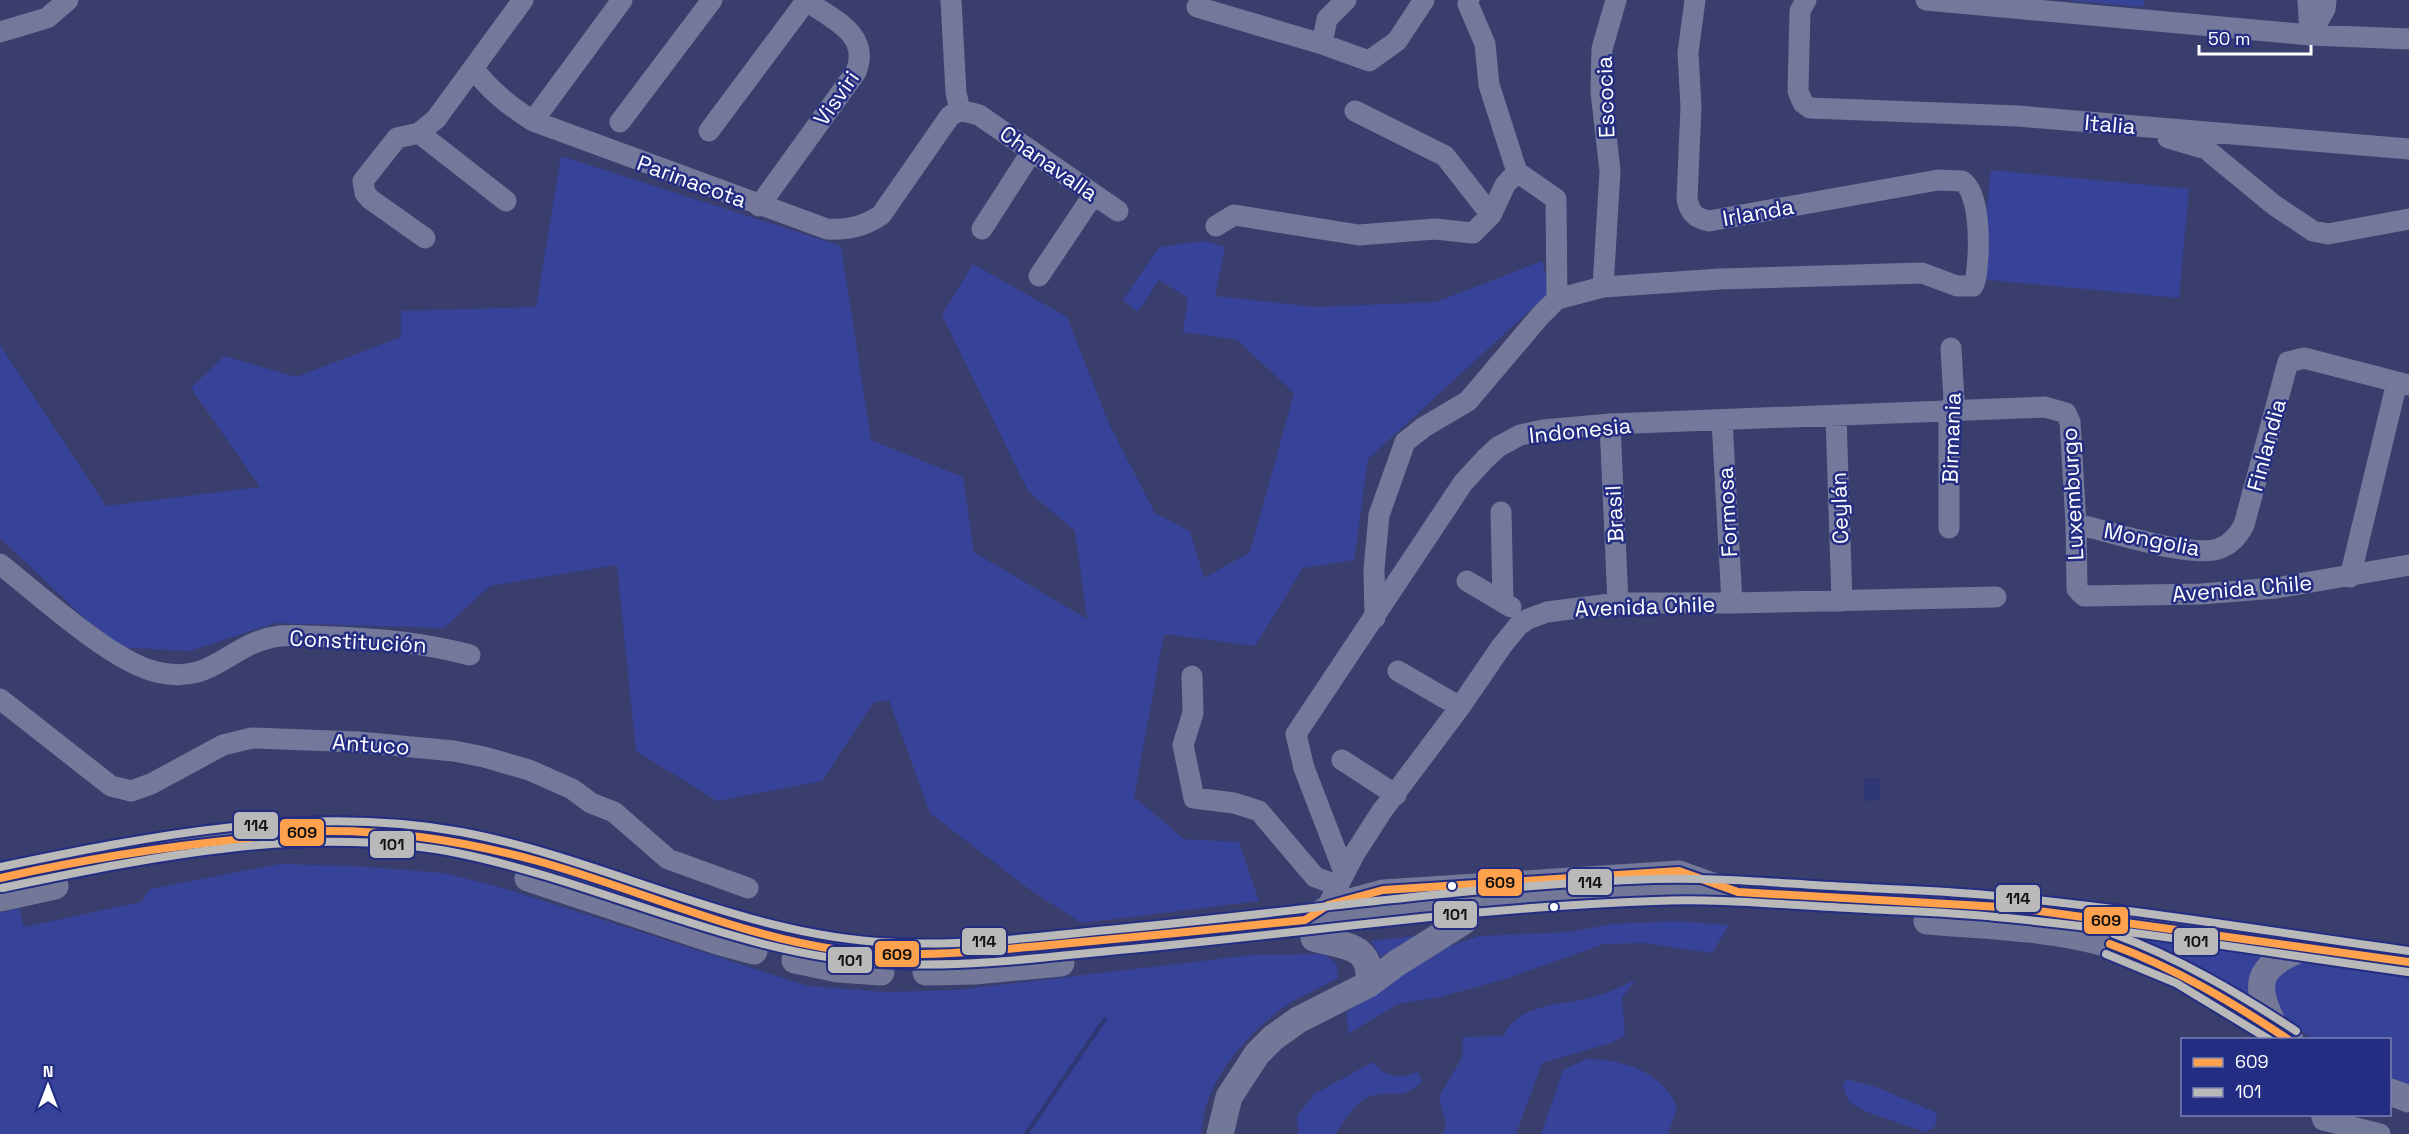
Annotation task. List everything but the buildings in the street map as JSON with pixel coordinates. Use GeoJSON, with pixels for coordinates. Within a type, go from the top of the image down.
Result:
{"type":"FeatureCollection","features":[{"type":"Feature","properties":{"kind":"main road"},"geometry":{"type":"LineString","coordinates":[[2,882],[157,867],[256,854],[323,849],[395,851],[514,873],[720,942],[838,969],[895,972],[975,971],[1310,929],[1657,890],[1738,892],[2018,908],[2409,962]]}},
{"type":"Feature","properties":{"kind":"main road"},"geometry":{"type":"LineString","coordinates":[[1310,929],[1464,921],[1612,909],[1713,908],[1804,911],[2049,931],[2110,944],[2165,964],[2283,1035]]}},
{"type":"Feature","properties":{"kind":"main road"},"geometry":{"type":"LineString","coordinates":[[1220,1134],[1229,1097],[1257,1054],[1298,1020],[1369,984],[1397,963],[1464,921]]}},
{"type":"Feature","properties":{"kind":"main road"},"geometry":{"type":"LineString","coordinates":[[1310,929],[1356,949],[1364,956],[1370,966],[1369,984]]}},
{"type":"Feature","properties":{"kind":"main road"},"geometry":{"type":"LineString","coordinates":[[2283,1035],[2261,999],[2262,980],[2266,971],[2279,957],[2303,948]]}},
{"type":"Feature","properties":{"kind":"main road"},"geometry":{"type":"LineString","coordinates":[[2391,1092],[2409,1099]]}},
{"type":"Feature","properties":{"kind":"street"},"geometry":{"type":"LineString","coordinates":[[0,33],[46,18],[68,0]]}},
{"type":"Feature","properties":{"kind":"street"},"geometry":{"type":"LineString","coordinates":[[425,238],[370,199],[363,187],[366,176],[397,138],[419,133],[436,119],[523,0]]}},
{"type":"Feature","properties":{"kind":"street"},"geometry":{"type":"LineString","coordinates":[[533,121],[621,0]]}},
{"type":"Feature","properties":{"kind":"street"},"geometry":{"type":"LineString","coordinates":[[620,122],[712,0]]}},
{"type":"Feature","properties":{"kind":"street"},"geometry":{"type":"LineString","coordinates":[[709,130],[806,0]]}},
{"type":"Feature","properties":{"kind":"street","name":"Visviri"},"geometry":{"type":"LineString","coordinates":[[759,206],[856,72],[861,60],[858,40],[806,0]]}},
{"type":"Feature","properties":{"kind":"street"},"geometry":{"type":"LineString","coordinates":[[951,0],[956,93],[970,113]]}},
{"type":"Feature","properties":{"kind":"street"},"geometry":{"type":"LineString","coordinates":[[1322,44],[1328,19],[1346,0]]}},
{"type":"Feature","properties":{"kind":"street"},"geometry":{"type":"LineString","coordinates":[[1197,8],[1322,44],[1369,62],[1397,41],[1424,0]]}},
{"type":"Feature","properties":{"kind":"street"},"geometry":{"type":"LineString","coordinates":[[1469,0],[1468,4],[1485,44],[1490,85],[1517,172],[1557,199],[1557,299]]}},
{"type":"Feature","properties":{"kind":"street","name":"Escocia"},"geometry":{"type":"LineString","coordinates":[[1604,287],[1610,171],[1601,92],[1602,50],[1616,0]]}},
{"type":"Feature","properties":{"kind":"street","name":"Irlanda"},"geometry":{"type":"LineString","coordinates":[[1604,287],[1720,279],[1922,273],[1957,286],[1972,286],[1977,268],[1977,227],[1974,196],[1967,184],[1946,179],[1709,221],[1694,216],[1689,209],[1687,199],[1691,107],[1688,53],[1695,0]]}},
{"type":"Feature","properties":{"kind":"street"},"geometry":{"type":"LineString","coordinates":[[1926,0],[2310,35],[2409,39]]}},
{"type":"Feature","properties":{"kind":"street"},"geometry":{"type":"LineString","coordinates":[[2308,0],[2310,35]]}},
{"type":"Feature","properties":{"kind":"street"},"geometry":{"type":"LineString","coordinates":[[2310,35],[2325,9],[2326,0]]}},
{"type":"Feature","properties":{"kind":"street","name":"Italia"},"geometry":{"type":"LineString","coordinates":[[1803,6],[1798,91],[1803,103],[1810,108],[2018,116],[2409,149]]}},
{"type":"Feature","properties":{"kind":"street","name":"Parinacota"},"geometry":{"type":"LineString","coordinates":[[474,69],[485,85],[533,121],[827,230],[842,230],[867,224],[881,215],[950,116],[970,113]]}},
{"type":"Feature","properties":{"kind":"street"},"geometry":{"type":"LineString","coordinates":[[1355,111],[1445,156],[1491,215]]}},
{"type":"Feature","properties":{"kind":"street","name":"Chanavalla"},"geometry":{"type":"LineString","coordinates":[[970,113],[1032,151],[1118,211]]}},
{"type":"Feature","properties":{"kind":"street"},"geometry":{"type":"LineString","coordinates":[[2121,125],[2206,149],[2274,205],[2313,231],[2328,234],[2409,219]]}},
{"type":"Feature","properties":{"kind":"street"},"geometry":{"type":"LineString","coordinates":[[419,133],[506,201]]}},
{"type":"Feature","properties":{"kind":"street"},"geometry":{"type":"LineString","coordinates":[[982,229],[1032,151]]}},
{"type":"Feature","properties":{"kind":"street"},"geometry":{"type":"LineString","coordinates":[[1216,226],[1234,215],[1359,235],[1435,229],[1473,233],[1491,215],[1505,185],[1517,172]]}},
{"type":"Feature","properties":{"kind":"street"},"geometry":{"type":"LineString","coordinates":[[1039,276],[1094,194]]}},
{"type":"Feature","properties":{"kind":"street"},"geometry":{"type":"LineString","coordinates":[[1375,618],[1374,569],[1379,515],[1406,442],[1424,427],[1468,401],[1557,299],[1604,287]]}},
{"type":"Feature","properties":{"kind":"street","name":"Birmania"},"geometry":{"type":"LineString","coordinates":[[1949,528],[1949,410],[1954,401],[1951,348]]}},
{"type":"Feature","properties":{"kind":"street","name":"Finlandia"},"geometry":{"type":"LineString","coordinates":[[2227,545],[2235,540],[2244,525],[2288,362],[2304,358],[2312,359],[2403,383]]}},
{"type":"Feature","properties":{"kind":"street"},"geometry":{"type":"LineString","coordinates":[[2350,577],[2403,383]]}},
{"type":"Feature","properties":{"kind":"street","name":"Indonesia"},"geometry":{"type":"LineString","coordinates":[[1340,878],[1304,768],[1296,734],[1463,483],[1498,447],[1520,435],[1543,430],[1610,424],[1949,410],[2038,407],[2054,409]]}},
{"type":"Feature","properties":{"kind":"street","name":"Luxemburgo"},"geometry":{"type":"LineString","coordinates":[[2054,409],[2066,413],[2070,422],[2077,589]]}},
{"type":"Feature","properties":{"kind":"street","name":"Ceylán"},"geometry":{"type":"LineString","coordinates":[[1836,416],[1842,601]]}},
{"type":"Feature","properties":{"kind":"street","name":"Formosa"},"geometry":{"type":"LineString","coordinates":[[1722,420],[1732,603]]}},
{"type":"Feature","properties":{"kind":"street","name":"Brasil"},"geometry":{"type":"LineString","coordinates":[[1610,424],[1618,603]]}},
{"type":"Feature","properties":{"kind":"street"},"geometry":{"type":"LineString","coordinates":[[1501,512],[1503,601]]}},
{"type":"Feature","properties":{"kind":"street","name":"Mongolia"},"geometry":{"type":"LineString","coordinates":[[2076,524],[2176,548],[2209,551],[2227,545]]}},
{"type":"Feature","properties":{"kind":"street","name":"Constitución"},"geometry":{"type":"LineString","coordinates":[[0,564],[131,664],[171,675],[198,674],[261,640],[280,636],[393,639],[427,644],[470,655]]}},
{"type":"Feature","properties":{"kind":"street","name":"Avenida Chile"},"geometry":{"type":"LineString","coordinates":[[2077,589],[2084,596],[2094,597],[2201,594],[2276,588],[2409,565]]}},
{"type":"Feature","properties":{"kind":"street"},"geometry":{"type":"LineString","coordinates":[[1467,581],[1503,601],[1528,619]]}},
{"type":"Feature","properties":{"kind":"street","name":"Avenida Chile"},"geometry":{"type":"LineString","coordinates":[[1328,905],[1340,878],[1382,811],[1461,707],[1501,647],[1518,626],[1528,619],[1547,612],[1618,603],[1732,603],[1996,597]]}},
{"type":"Feature","properties":{"kind":"street"},"geometry":{"type":"LineString","coordinates":[[1398,671],[1461,707]]}},
{"type":"Feature","properties":{"kind":"street"},"geometry":{"type":"LineString","coordinates":[[1192,676],[1193,713],[1183,745],[1194,798],[1234,803],[1259,811],[1315,877],[1354,879],[1383,890]]}},
{"type":"Feature","properties":{"kind":"street","name":"Antuco"},"geometry":{"type":"LineString","coordinates":[[0,699],[111,786],[131,791],[151,784],[223,745],[252,738],[358,742],[484,756],[530,770],[572,789],[591,804],[614,812],[668,859],[748,888]]}},
{"type":"Feature","properties":{"kind":"street"},"geometry":{"type":"LineString","coordinates":[[1342,760],[1396,795]]}},
{"type":"Feature","properties":{"kind":"street"},"geometry":{"type":"LineString","coordinates":[[1310,929],[1328,905],[1383,890],[1679,871],[1738,892]]}},
{"type":"Feature","properties":{"kind":"street"},"geometry":{"type":"LineString","coordinates":[[2322,1116],[2323,1120],[2380,1134]]}},
{"type":"Feature","properties":{"kind":"shaded area"},"geometry":{"type":"Polygon","coordinates":[[[2063,0],[2144,0],[2143,7],[2063,0]]]}},
{"type":"Feature","properties":{"kind":"shaded area"},"geometry":{"type":"Polygon","coordinates":[[[561,156],[841,246],[871,440],[963,477],[974,552],[1087,619],[1075,531],[1028,491],[942,315],[973,264],[1067,317],[1109,424],[1155,513],[1190,531],[1204,578],[1250,552],[1294,393],[1237,340],[1183,332],[1188,298],[1159,280],[1138,312],[1123,300],[1159,247],[1204,241],[1225,247],[1215,296],[1314,307],[1436,302],[1542,261],[1550,292],[1368,459],[1354,560],[1303,568],[1255,646],[1164,634],[1134,797],[1184,839],[1239,842],[1259,901],[1081,923],[1029,889],[930,813],[889,700],[873,703],[822,781],[717,801],[636,751],[617,565],[490,586],[444,628],[275,623],[190,651],[115,647],[0,538],[0,345],[106,506],[260,487],[191,388],[224,356],[296,377],[401,337],[401,311],[536,307],[561,156]]]}},
{"type":"Feature","properties":{"kind":"shaded area"},"geometry":{"type":"Polygon","coordinates":[[[1991,170],[2189,189],[2179,298],[1980,279],[1991,170]]]}},
{"type":"Feature","properties":{"kind":"shaded area"},"geometry":{"type":"Polygon","coordinates":[[[280,864],[353,866],[444,873],[503,888],[808,986],[885,992],[956,990],[1252,955],[1325,954],[1337,965],[1338,978],[1277,1012],[1237,1051],[1216,1082],[1209,1098],[1201,1134],[0,1134],[0,913],[19,908],[24,927],[141,902],[150,889],[280,864]]]}},
{"type":"Feature","properties":{"kind":"shaded area"},"geometry":{"type":"Polygon","coordinates":[[[1673,921],[1729,925],[1712,953],[1644,943],[1604,944],[1506,979],[1440,997],[1398,1004],[1348,1034],[1347,1012],[1434,952],[1479,936],[1569,932],[1613,924],[1673,921]]]}},
{"type":"Feature","properties":{"kind":"shaded area"},"geometry":{"type":"Polygon","coordinates":[[[2112,932],[2267,954],[2255,1009],[2112,932]]]}},
{"type":"Feature","properties":{"kind":"shaded area"},"geometry":{"type":"Polygon","coordinates":[[[1415,936],[1381,957],[1371,941],[1415,936]]]}},
{"type":"Feature","properties":{"kind":"shaded area"},"geometry":{"type":"Polygon","coordinates":[[[2295,962],[2409,978],[2409,1085],[2391,1078],[2391,1038],[2312,1038],[2283,1020],[2275,1009],[2274,975],[2295,962]]]}},
{"type":"Feature","properties":{"kind":"shaded area"},"geometry":{"type":"Polygon","coordinates":[[[1636,979],[1622,998],[1625,1035],[1611,1043],[1542,1063],[1516,1134],[1443,1134],[1446,1125],[1439,1096],[1462,1058],[1463,1037],[1504,1036],[1518,1018],[1528,1012],[1595,996],[1636,979]]]}},
{"type":"Feature","properties":{"kind":"shaded area"},"geometry":{"type":"Polygon","coordinates":[[[1587,1059],[1627,1065],[1640,1070],[1662,1085],[1677,1108],[1668,1134],[1541,1134],[1563,1070],[1587,1059]]]}},
{"type":"Feature","properties":{"kind":"shaded area"},"geometry":{"type":"Polygon","coordinates":[[[1373,1062],[1382,1071],[1393,1076],[1405,1076],[1418,1072],[1422,1082],[1404,1093],[1375,1095],[1363,1100],[1347,1116],[1336,1134],[1298,1134],[1297,1116],[1314,1094],[1373,1062]]]}},
{"type":"Feature","properties":{"kind":"shaded area"},"geometry":{"type":"Polygon","coordinates":[[[1846,1079],[1876,1087],[1935,1112],[1937,1116],[1935,1127],[1925,1132],[1867,1112],[1849,1102],[1843,1086],[1846,1079]]]}},
{"type":"Feature","properties":{"kind":"water"},"geometry":{"type":"Polygon","coordinates":[[[1879,778],[1880,800],[1864,801],[1863,779],[1879,778]]]}},
{"type":"Feature","properties":{"kind":"waterway"},"geometry":{"type":"LineString","coordinates":[[1026,1134],[1105,1019]]}},
{"type":"Feature","properties":{"kind":"transit line","name":"114"},"geometry":{"type":"LineString","coordinates":[[0,867],[171,835],[229,827],[346,821],[403,824],[461,832],[570,860],[731,913],[786,927],[841,938],[898,943],[1008,940],[1520,887],[1654,879],[1703,879],[1942,892],[2049,901],[2409,951]]}},
{"type":"Feature","properties":{"kind":"transit line","name":"609"},"geometry":{"type":"LineString","coordinates":[[0,878],[151,850],[297,833],[319,831],[407,835],[458,843],[534,860],[762,934],[840,950],[915,954],[1015,948],[1305,920],[1328,905],[1383,890],[1679,871],[1738,892],[2018,908],[2409,962]]}},
{"type":"Feature","properties":{"kind":"transit line","name":"101"},"geometry":{"type":"LineString","coordinates":[[2,888],[173,855],[289,843],[347,842],[405,845],[462,854],[517,867],[733,936],[842,959],[899,964],[1009,961],[1520,909],[1703,900],[1941,913],[2048,922],[2408,972]]}},
{"type":"Feature","properties":{"kind":"transit line","name":"114"},"geometry":{"type":"LineString","coordinates":[[2114,934],[2208,977],[2296,1031]]}},
{"type":"Feature","properties":{"kind":"transit line","name":"609"},"geometry":{"type":"LineString","coordinates":[[2110,944],[2134,953],[2202,987],[2286,1038]]}},
{"type":"Feature","properties":{"kind":"transit line","name":"101"},"geometry":{"type":"LineString","coordinates":[[2106,954],[2176,983],[2267,1038]]}}]}
